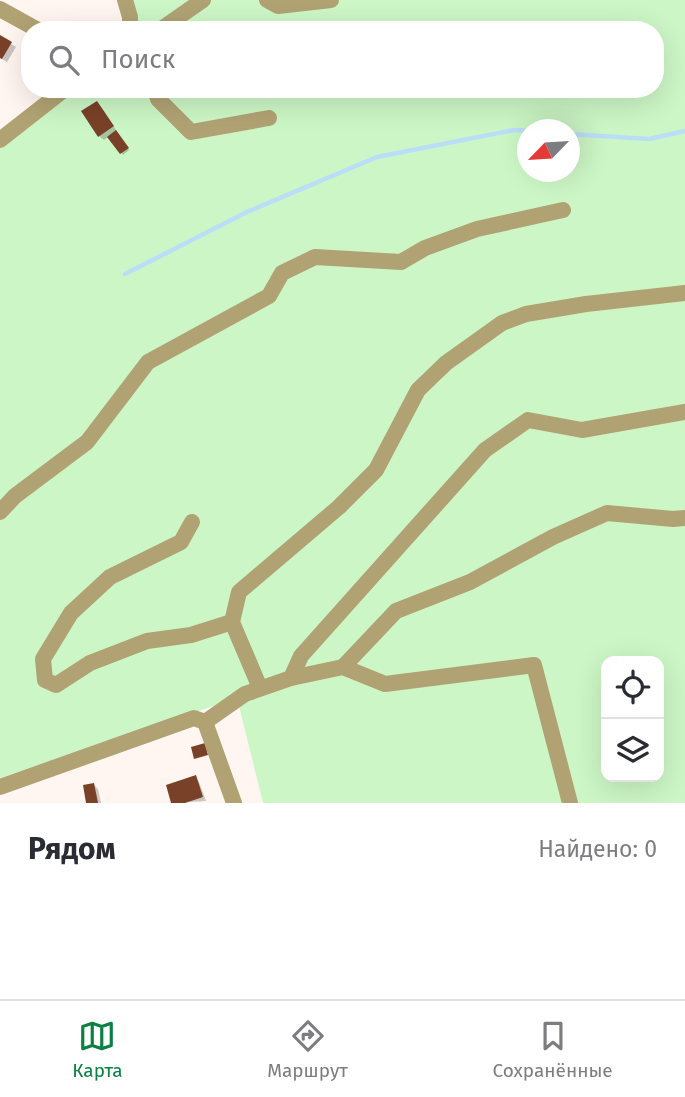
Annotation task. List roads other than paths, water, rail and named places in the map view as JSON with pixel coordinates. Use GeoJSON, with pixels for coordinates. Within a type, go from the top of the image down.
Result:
{"type":"FeatureCollection","features":[{"type":"Feature","properties":{"kind":"street"},"geometry":{"type":"LineString","coordinates":[[125,0],[132,21]]}},
{"type":"Feature","properties":{"kind":"street"},"geometry":{"type":"LineString","coordinates":[[173,21],[203,0]]}},
{"type":"Feature","properties":{"kind":"street"},"geometry":{"type":"LineString","coordinates":[[267,0],[278,6],[331,0]]}},
{"type":"Feature","properties":{"kind":"street"},"geometry":{"type":"LineString","coordinates":[[0,9],[22,21]]}},
{"type":"Feature","properties":{"kind":"street"},"geometry":{"type":"LineString","coordinates":[[0,140],[54,98]]}},
{"type":"Feature","properties":{"kind":"street"},"geometry":{"type":"LineString","coordinates":[[158,98],[191,132],[269,118]]}},
{"type":"Feature","properties":{"kind":"street"},"geometry":{"type":"LineString","coordinates":[[0,512],[15,496],[87,442],[148,362],[269,296],[282,273],[315,257],[401,262],[425,248],[477,229],[563,210]]}},
{"type":"Feature","properties":{"kind":"street"},"geometry":{"type":"LineString","coordinates":[[260,688],[232,622],[239,592],[339,507],[376,470],[418,390],[446,363],[502,323],[526,314],[685,293]]}},
{"type":"Feature","properties":{"kind":"street"},"geometry":{"type":"LineString","coordinates":[[291,678],[301,656],[485,450],[528,420],[582,430],[685,412]]}},
{"type":"Feature","properties":{"kind":"street"},"geometry":{"type":"LineString","coordinates":[[343,667],[396,611],[470,582],[553,537],[607,513],[685,518]]}},
{"type":"Feature","properties":{"kind":"street"},"geometry":{"type":"LineString","coordinates":[[192,522],[181,542],[110,577],[71,613],[43,659],[45,680],[56,685],[90,663],[148,641],[191,635],[232,622]]}},
{"type":"Feature","properties":{"kind":"street"},"geometry":{"type":"LineString","coordinates":[[0,787],[200,720],[245,694],[291,678],[343,667],[385,684],[534,665],[570,803]]}},
{"type":"Feature","properties":{"kind":"street"},"geometry":{"type":"LineString","coordinates":[[200,720],[234,803]]}},
{"type":"Feature","properties":{"kind":"waterway"},"geometry":{"type":"LineString","coordinates":[[125,274],[247,212],[377,157],[517,130]]}},
{"type":"Feature","properties":{"kind":"waterway"},"geometry":{"type":"LineString","coordinates":[[580,135],[649,139],[685,131]]}}]}
